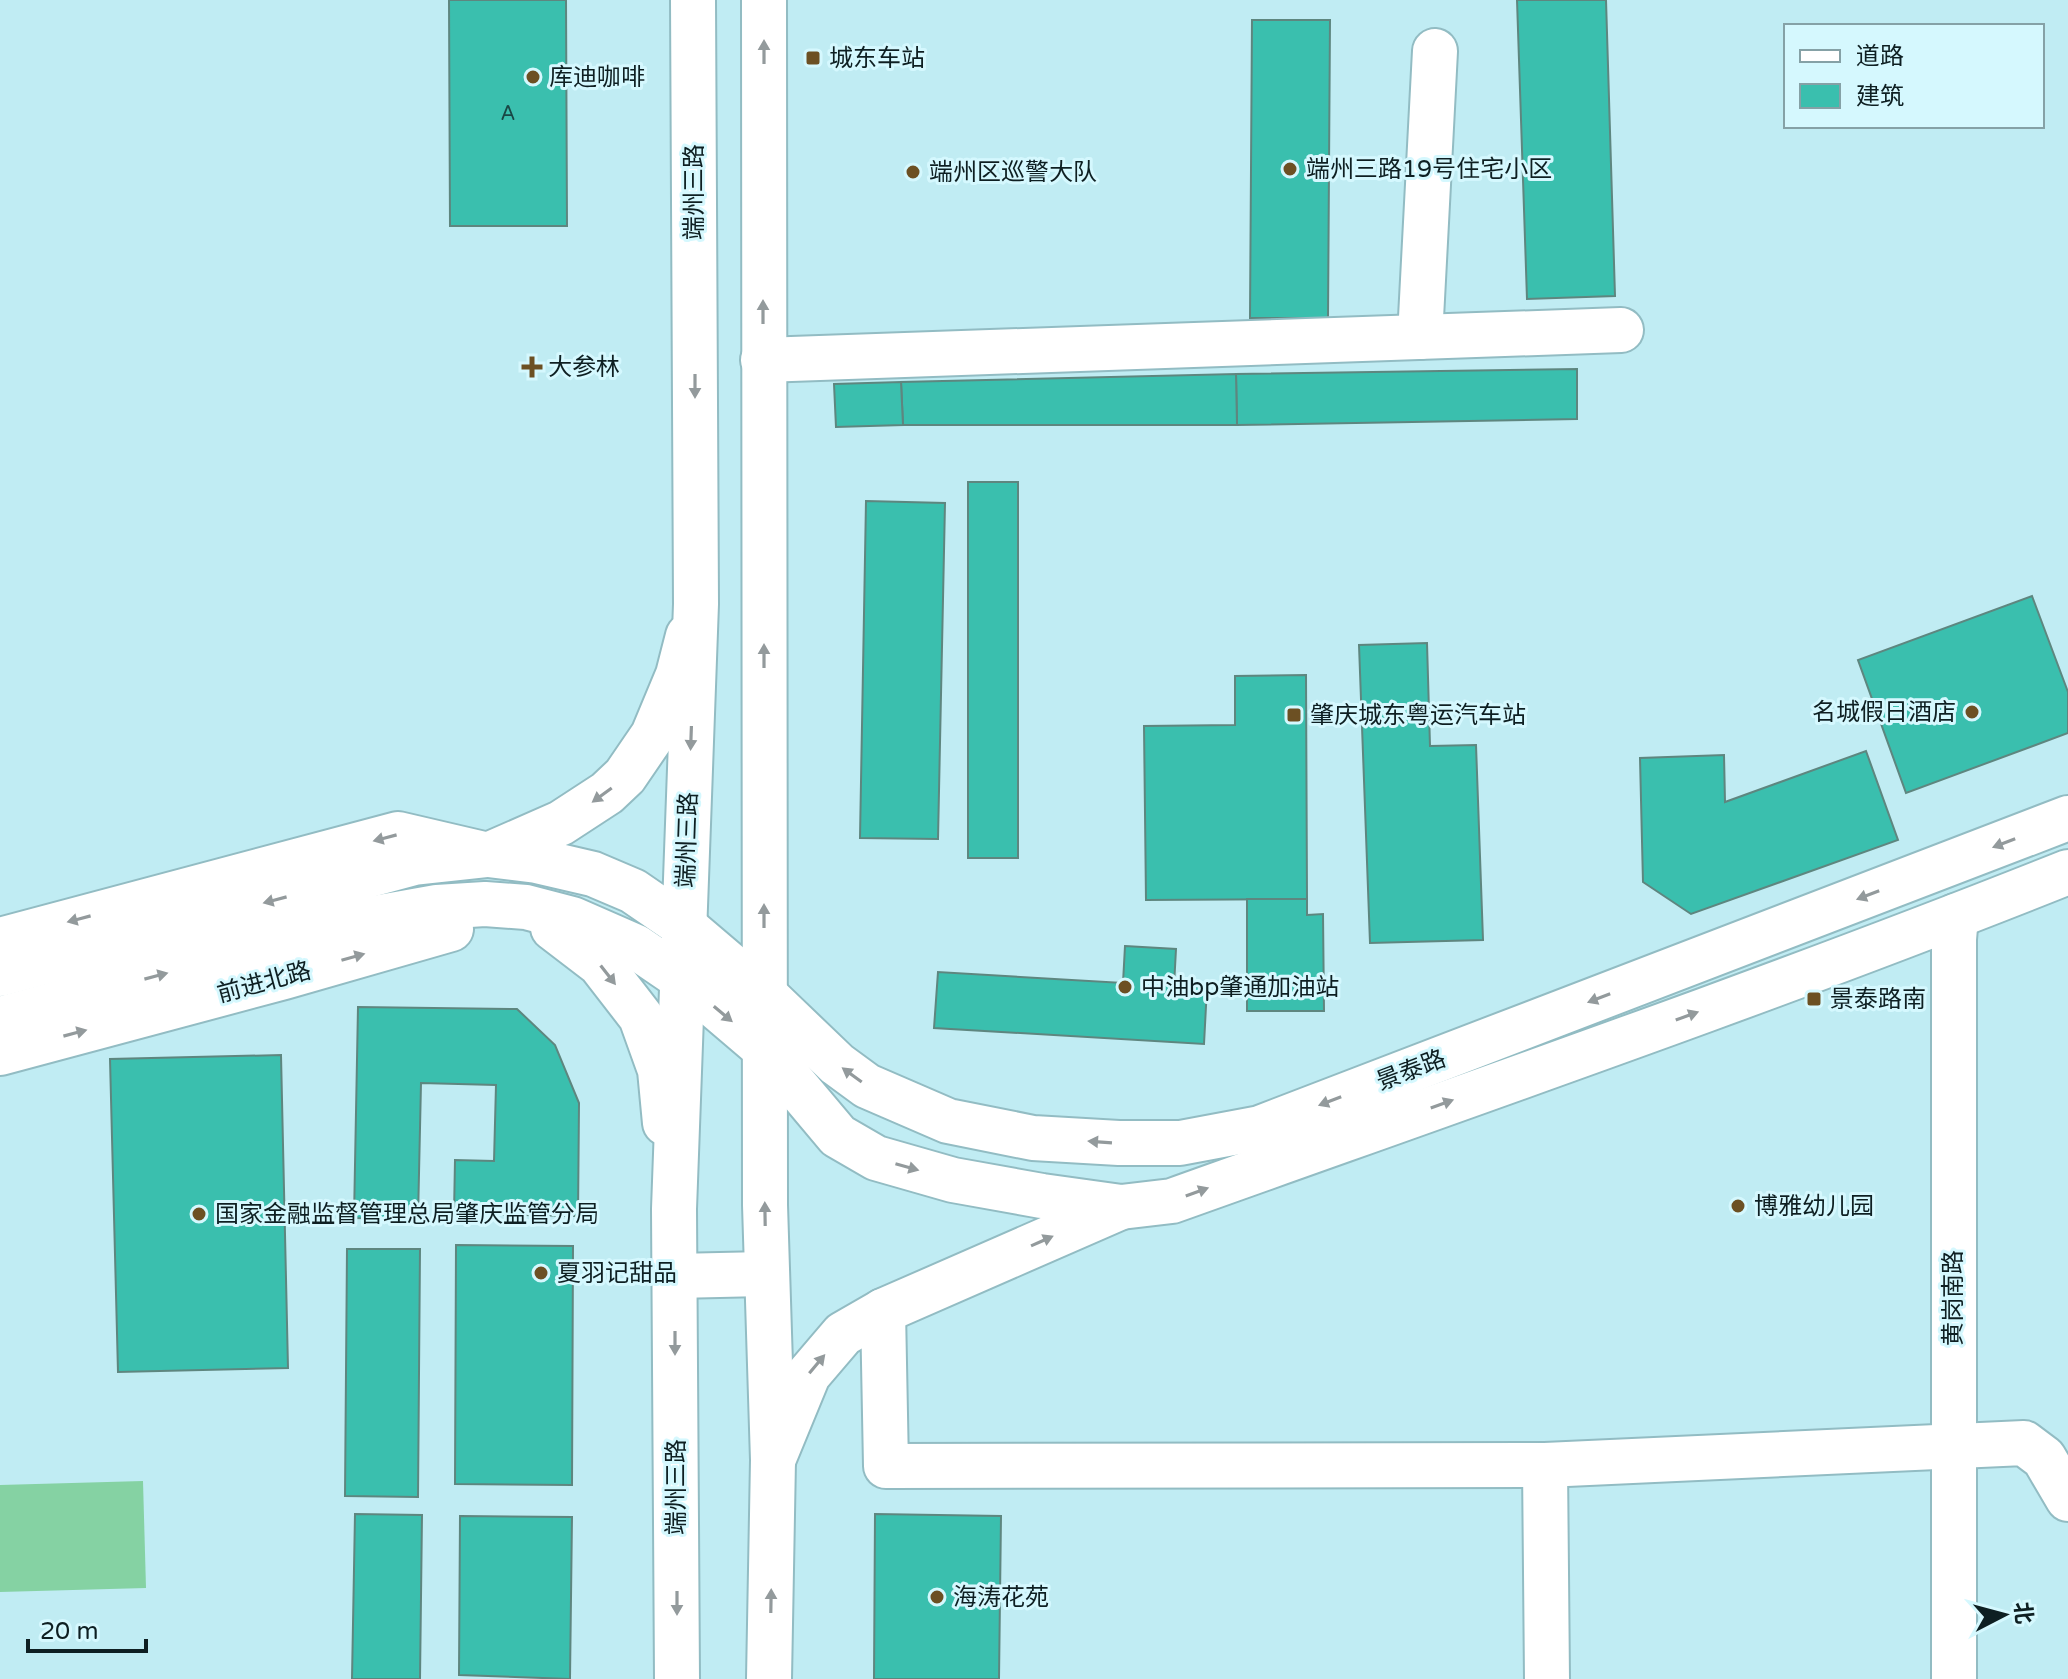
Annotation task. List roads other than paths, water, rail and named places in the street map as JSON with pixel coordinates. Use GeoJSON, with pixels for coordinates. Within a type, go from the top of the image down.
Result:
{"type":"FeatureCollection","features":[{"type":"Feature","properties":{"kind":"street","name":"端州三路"},"geometry":{"type":"LineString","coordinates":[[677,1679],[674,1209],[696,604],[693,0]]}},
{"type":"Feature","properties":{"kind":"street"},"geometry":{"type":"LineString","coordinates":[[764,0],[764,1048],[773,1460],[769,1679]]}},
{"type":"Feature","properties":{"kind":"street"},"geometry":{"type":"LineString","coordinates":[[1420,337],[1435,51]]}},
{"type":"Feature","properties":{"kind":"street"},"geometry":{"type":"LineString","coordinates":[[694,187],[764,186]]}},
{"type":"Feature","properties":{"kind":"street"},"geometry":{"type":"LineString","coordinates":[[763,360],[1621,330]]}},
{"type":"Feature","properties":{"kind":"street"},"geometry":{"type":"LineString","coordinates":[[0,974],[414,863],[488,855],[561,823],[607,793],[625,776],[653,735],[678,675],[696,604]]}},
{"type":"Feature","properties":{"kind":"street","name":"景泰路"},"geometry":{"type":"LineString","coordinates":[[764,994],[837,1064],[867,1086],[948,1121],[1033,1138],[1180,1143],[1260,1128],[2068,818]]}},
{"type":"Feature","properties":{"kind":"street"},"geometry":{"type":"LineString","coordinates":[[0,940],[398,834],[488,855],[537,861],[593,874],[633,891],[684,926],[764,994]]}},
{"type":"Feature","properties":{"kind":"street"},"geometry":{"type":"LineString","coordinates":[[773,1460],[808,1375],[843,1334],[883,1311],[1121,1207],[1172,1201],[1956,916],[2068,872]]}},
{"type":"Feature","properties":{"kind":"street","name":"前进北路"},"geometry":{"type":"LineString","coordinates":[[0,1019],[364,920],[437,907],[485,904],[526,907],[572,919],[636,947],[683,979],[764,1048],[838,1136],[876,1158],[953,1180],[1121,1207]]}},
{"type":"Feature","properties":{"kind":"street"},"geometry":{"type":"LineString","coordinates":[[526,907],[600,964],[641,1017],[660,1070],[674,1209]]}},
{"type":"Feature","properties":{"kind":"street","name":"前进北路"},"geometry":{"type":"LineString","coordinates":[[0,1053],[299,973],[526,907]]}},
{"type":"Feature","properties":{"kind":"street","name":"黄岗南路"},"geometry":{"type":"LineString","coordinates":[[1954,1679],[1956,916]]}},
{"type":"Feature","properties":{"kind":"street"},"geometry":{"type":"LineString","coordinates":[[675,1276],[767,1274]]}},
{"type":"Feature","properties":{"kind":"street"},"geometry":{"type":"LineString","coordinates":[[883,1311],[886,1466],[1545,1465],[2024,1443],[2044,1458],[2068,1499]]}},
{"type":"Feature","properties":{"kind":"street"},"geometry":{"type":"LineString","coordinates":[[1545,1465],[1547,1679]]}},
{"type":"Feature","properties":{"kind":"place","name":"城东车站"},"geometry":{"type":"Point","coordinates":[813,58]}},
{"type":"Feature","properties":{"kind":"place","name":"库迪咖啡"},"geometry":{"type":"Point","coordinates":[533,77]}},
{"type":"Feature","properties":{"kind":"place","name":"端州三路19号住宅小区"},"geometry":{"type":"Point","coordinates":[1290,169]}},
{"type":"Feature","properties":{"kind":"place","name":"端州区巡警大队"},"geometry":{"type":"Point","coordinates":[913,172]}},
{"type":"Feature","properties":{"kind":"place","name":"大参林"},"geometry":{"type":"Point","coordinates":[532,367]}},
{"type":"Feature","properties":{"kind":"place","name":"名城假日酒店"},"geometry":{"type":"Point","coordinates":[1972,712]}},
{"type":"Feature","properties":{"kind":"place","name":"肇庆城东粤运汽车站"},"geometry":{"type":"Point","coordinates":[1294,715]}},
{"type":"Feature","properties":{"kind":"place","name":"中油bp肇通加油站"},"geometry":{"type":"Point","coordinates":[1125,987]}},
{"type":"Feature","properties":{"kind":"place","name":"景泰路南"},"geometry":{"type":"Point","coordinates":[1814,999]}},
{"type":"Feature","properties":{"kind":"place","name":"博雅幼儿园"},"geometry":{"type":"Point","coordinates":[1738,1206]}},
{"type":"Feature","properties":{"kind":"place","name":"国家金融监督管理总局肇庆监管分局"},"geometry":{"type":"Point","coordinates":[199,1214]}},
{"type":"Feature","properties":{"kind":"place","name":"夏羽记甜品"},"geometry":{"type":"Point","coordinates":[541,1273]}},
{"type":"Feature","properties":{"kind":"place","name":"海涛花苑"},"geometry":{"type":"Point","coordinates":[937,1597]}}]}
